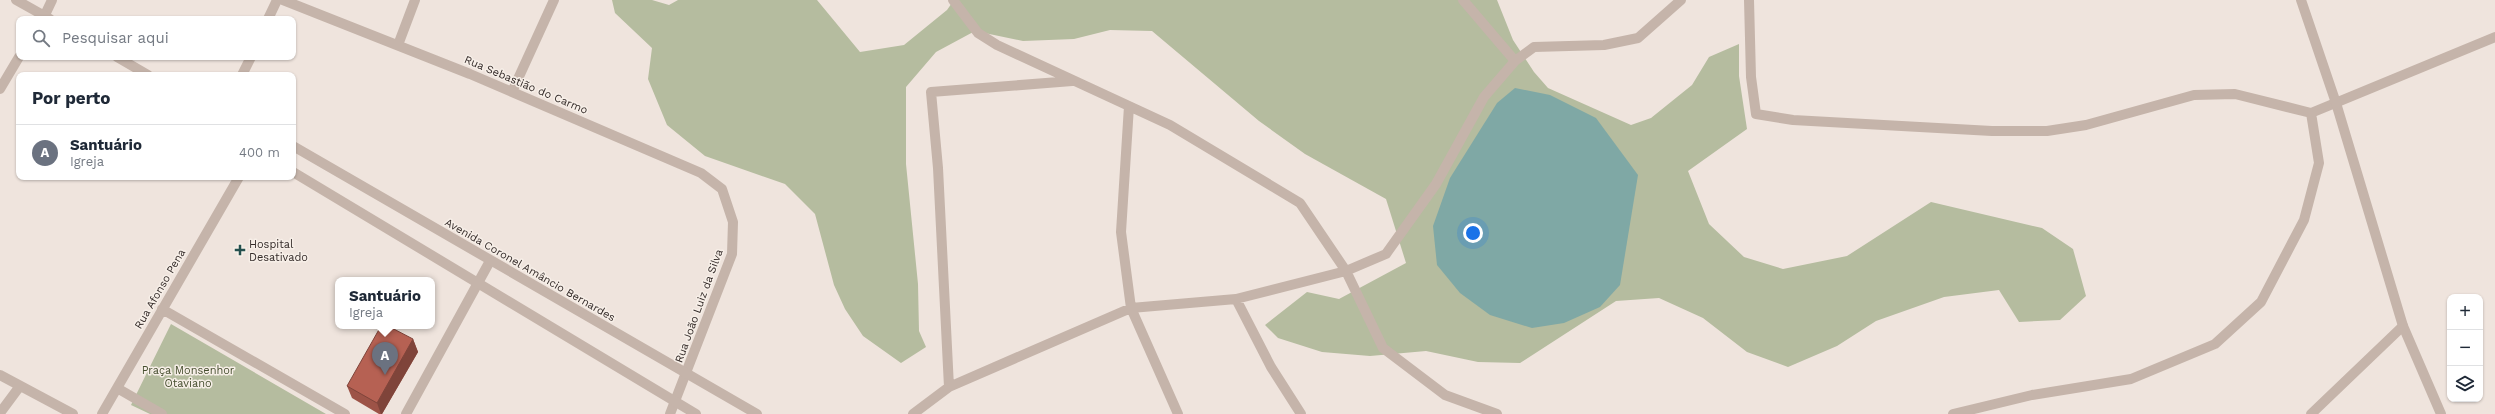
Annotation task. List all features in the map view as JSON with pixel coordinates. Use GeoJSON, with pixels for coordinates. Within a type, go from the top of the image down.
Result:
{"type":"FeatureCollection","features":[{"type":"Feature","properties":{"kind":"street"},"geometry":{"type":"LineString","coordinates":[[16,0],[43,16]]}},
{"type":"Feature","properties":{"kind":"street"},"geometry":{"type":"LineString","coordinates":[[47,16],[52,0]]}},
{"type":"Feature","properties":{"kind":"street"},"geometry":{"type":"LineString","coordinates":[[269,16],[277,0]]}},
{"type":"Feature","properties":{"kind":"street","name":"Rua Sebastião do Carmo"},"geometry":{"type":"LineString","coordinates":[[283,0],[512,92],[701,173],[722,189],[733,222]]}},
{"type":"Feature","properties":{"kind":"street"},"geometry":{"type":"LineString","coordinates":[[398,45],[415,0]]}},
{"type":"Feature","properties":{"kind":"street"},"geometry":{"type":"LineString","coordinates":[[512,92],[554,0]]}},
{"type":"Feature","properties":{"kind":"street"},"geometry":{"type":"LineString","coordinates":[[953,0],[978,33],[997,45],[1170,125],[1300,203],[1346,271],[1383,348],[1445,395],[1497,414]]}},
{"type":"Feature","properties":{"kind":"street"},"geometry":{"type":"LineString","coordinates":[[1463,0],[1515,61]]}},
{"type":"Feature","properties":{"kind":"street"},"geometry":{"type":"LineString","coordinates":[[913,414],[949,387],[1132,308],[1236,299],[1346,271],[1386,254],[1436,184],[1484,97],[1515,61],[1534,47],[1604,45],[1638,38],[1681,0]]}},
{"type":"Feature","properties":{"kind":"street"},"geometry":{"type":"LineString","coordinates":[[1749,0],[1751,77],[1756,114],[1801,120],[1992,131],[2047,131],[2086,125],[2194,95],[2235,94],[2311,113],[2495,37]]}},
{"type":"Feature","properties":{"kind":"street"},"geometry":{"type":"LineString","coordinates":[[2301,0],[2336,103],[2403,326],[2441,414]]}},
{"type":"Feature","properties":{"kind":"street"},"geometry":{"type":"LineString","coordinates":[[0,89],[17,60]]}},
{"type":"Feature","properties":{"kind":"street"},"geometry":{"type":"LineString","coordinates":[[122,60],[143,72]]}},
{"type":"Feature","properties":{"kind":"street"},"geometry":{"type":"LineString","coordinates":[[244,72],[250,60]]}},
{"type":"Feature","properties":{"kind":"street"},"geometry":{"type":"LineString","coordinates":[[949,387],[938,168],[930,92],[1075,81]]}},
{"type":"Feature","properties":{"kind":"street"},"geometry":{"type":"LineString","coordinates":[[1129,106],[1121,232],[1132,308],[1178,414]]}},
{"type":"Feature","properties":{"kind":"street"},"geometry":{"type":"LineString","coordinates":[[1953,414],[2032,395],[2131,379],[2215,344],[2261,302],[2304,220],[2319,163],[2311,113]]}},
{"type":"Feature","properties":{"kind":"street","name":"Avenida Coronel Amâncio Bernardes"},"geometry":{"type":"LineString","coordinates":[[296,148],[687,375],[757,414]]}},
{"type":"Feature","properties":{"kind":"street"},"geometry":{"type":"LineString","coordinates":[[296,174],[696,414]]}},
{"type":"Feature","properties":{"kind":"street","name":"Rua Afonso Pena"},"geometry":{"type":"LineString","coordinates":[[102,414],[237,180]]}},
{"type":"Feature","properties":{"kind":"street","name":"Rua João Luiz da Silva"},"geometry":{"type":"LineString","coordinates":[[670,414],[677,402],[732,254],[733,222]]}},
{"type":"Feature","properties":{"kind":"street"},"geometry":{"type":"LineString","coordinates":[[406,414],[490,261]]}},
{"type":"Feature","properties":{"kind":"street"},"geometry":{"type":"LineString","coordinates":[[1236,299],[1271,367],[1301,414]]}},
{"type":"Feature","properties":{"kind":"street"},"geometry":{"type":"LineString","coordinates":[[162,309],[345,414]]}},
{"type":"Feature","properties":{"kind":"street"},"geometry":{"type":"LineString","coordinates":[[2311,414],[2403,326]]}},
{"type":"Feature","properties":{"kind":"street"},"geometry":{"type":"LineString","coordinates":[[0,375],[73,414]]}},
{"type":"Feature","properties":{"kind":"street"},"geometry":{"type":"LineString","coordinates":[[0,413],[20,386]]}},
{"type":"Feature","properties":{"kind":"street"},"geometry":{"type":"LineString","coordinates":[[117,388],[162,414]]}},
{"type":"Feature","properties":{"kind":"green space"},"geometry":{"type":"Polygon","coordinates":[[[612,0],[652,0],[669,5],[678,0],[817,0],[860,52],[904,45],[947,10],[954,0],[1497,0],[1513,40],[1534,72],[1548,88],[1631,125],[1651,118],[1692,85],[1709,57],[1739,44],[1739,76],[1747,129],[1688,171],[1709,224],[1744,257],[1783,269],[1847,256],[1931,202],[2042,228],[2073,249],[2086,296],[2060,320],[2019,322],[1999,290],[1944,297],[1876,321],[1837,346],[1788,367],[1747,352],[1703,318],[1659,298],[1616,301],[1520,363],[1478,362],[1426,351],[1370,356],[1322,352],[1278,338],[1265,325],[1307,292],[1339,299],[1406,263],[1386,199],[1305,154],[1259,121],[1152,31],[1110,30],[1074,39],[1023,41],[975,31],[936,52],[906,87],[906,164],[918,284],[919,331],[926,347],[901,363],[863,336],[845,309],[834,285],[815,214],[785,184],[705,156],[667,125],[648,79],[652,48],[615,13],[612,0]]]}},
{"type":"Feature","properties":{"kind":"green space","name":"Praça Monsenhor Otaviano"},"geometry":{"type":"Polygon","coordinates":[[[171,324],[326,414],[150,414],[131,405],[171,324]]]}},
{"type":"Feature","properties":{"kind":"water"},"geometry":{"type":"Polygon","coordinates":[[[1515,88],[1550,95],[1596,118],[1638,175],[1620,285],[1600,307],[1564,323],[1532,328],[1490,315],[1460,293],[1437,265],[1433,226],[1450,178],[1497,103],[1515,88]]]}},
{"type":"Feature","properties":{"kind":"building"},"geometry":{"type":"Polygon","coordinates":[[[379,329],[394,329],[413,339],[377,403],[347,386],[379,329]]]}},
{"type":"Feature","properties":{"kind":"place","name":"Hospital Desativado"},"geometry":{"type":"Point","coordinates":[240,250]}},
{"type":"Feature","properties":{"kind":"place","name":"Santuário"},"geometry":{"type":"Point","coordinates":[385,375]}}]}
